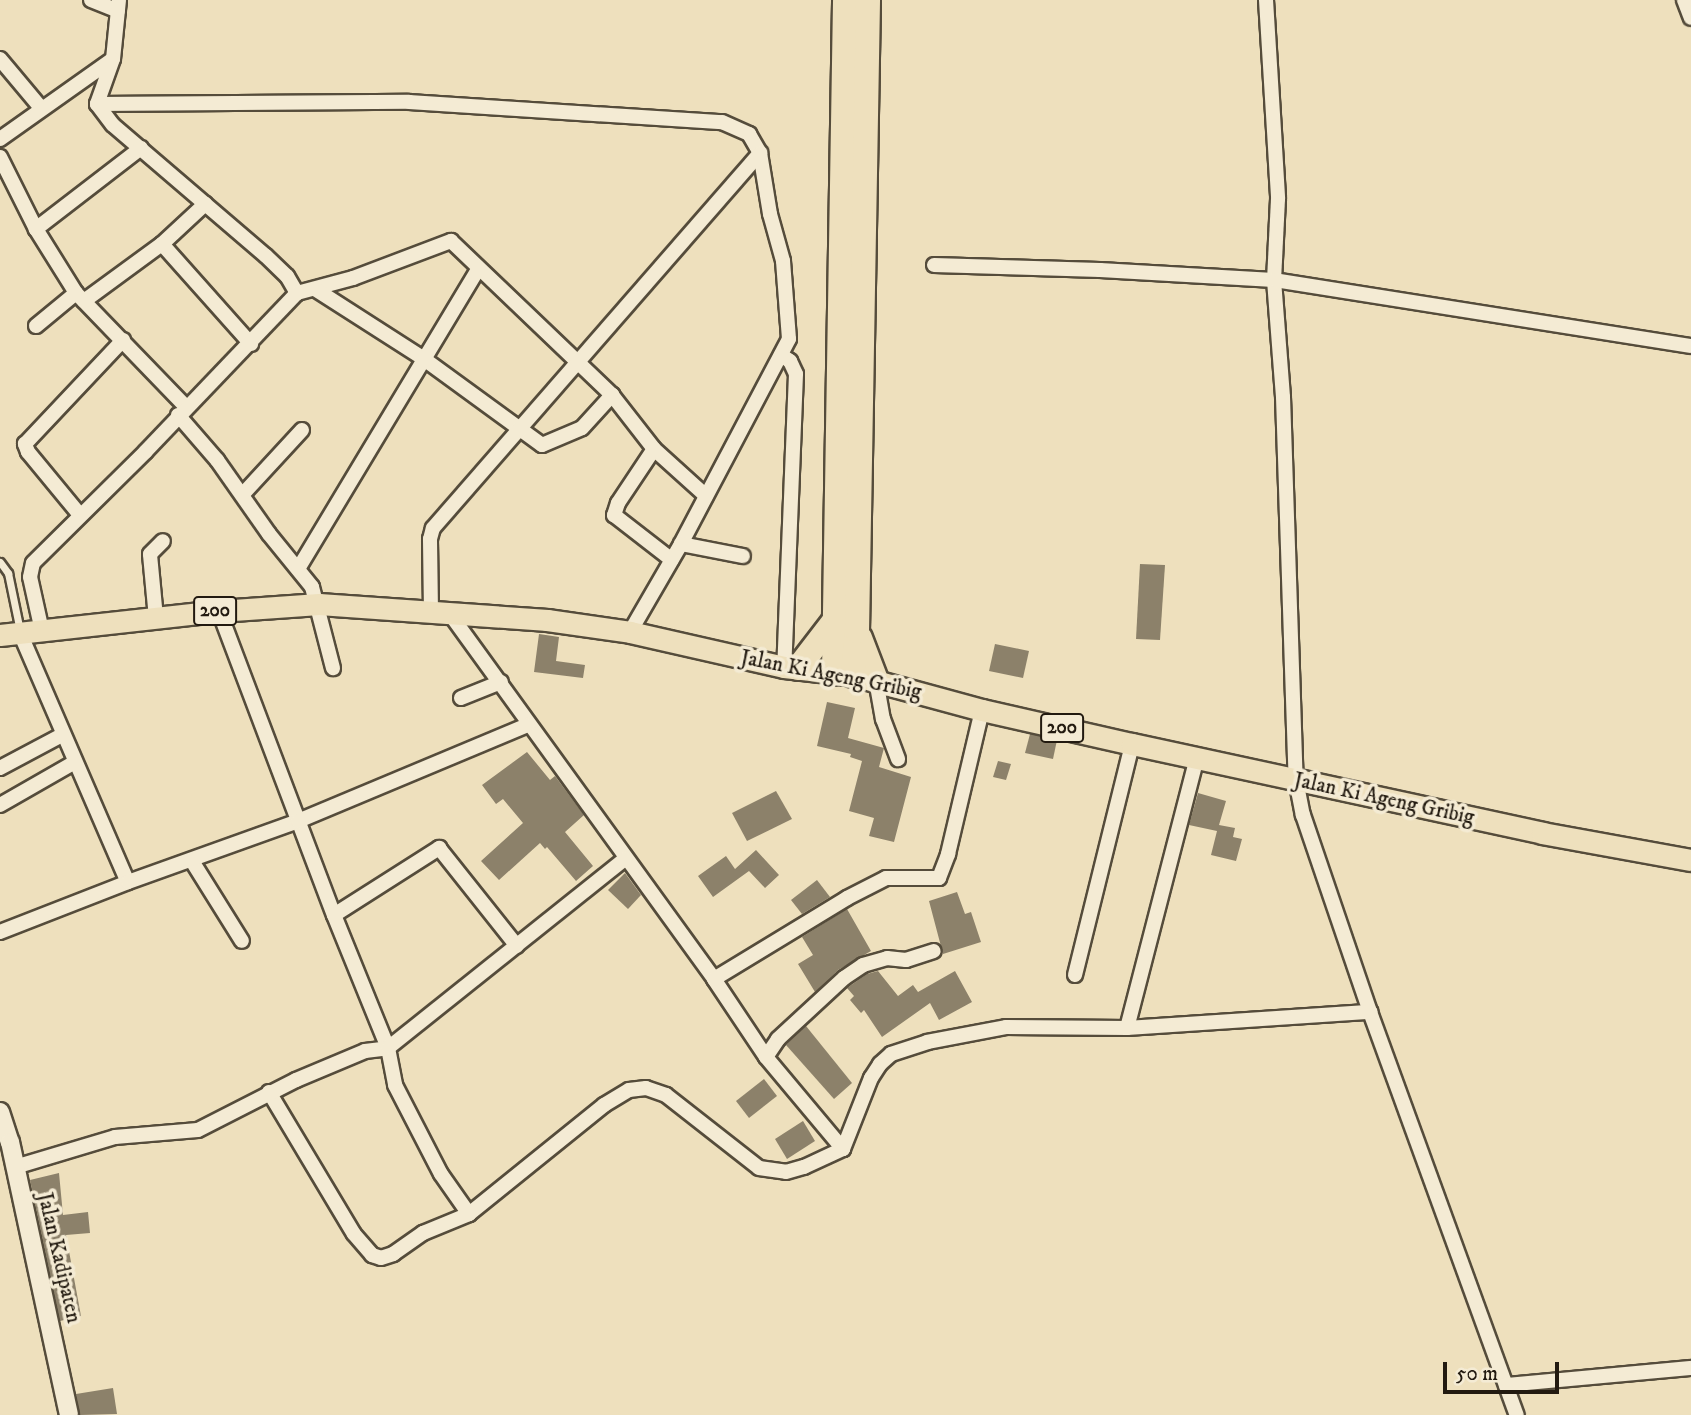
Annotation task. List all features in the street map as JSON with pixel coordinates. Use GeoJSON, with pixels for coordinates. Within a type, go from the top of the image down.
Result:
{"type":"FeatureCollection","features":[{"type":"Feature","properties":{"kind":"highway"},"geometry":{"type":"LineString","coordinates":[[845,0],[834,621],[854,676]]}},
{"type":"Feature","properties":{"kind":"highway"},"geometry":{"type":"LineString","coordinates":[[854,676],[858,631],[868,0]]}},
{"type":"Feature","properties":{"kind":"highway"},"geometry":{"type":"LineString","coordinates":[[791,667],[834,621]]}},
{"type":"Feature","properties":{"kind":"main road","name":"Jalan Ki Ageng Gribig"},"geometry":{"type":"LineString","coordinates":[[10,634],[219,611],[319,604],[547,620],[630,632],[791,667],[854,676],[982,710],[1132,744],[1542,833],[1691,860]]}},
{"type":"Feature","properties":{"kind":"street"},"geometry":{"type":"LineString","coordinates":[[91,0],[119,6],[113,59],[97,104]]}},
{"type":"Feature","properties":{"kind":"street"},"geometry":{"type":"LineString","coordinates":[[1266,0],[1278,199],[1274,280],[1283,397],[1296,780],[1303,815],[1370,1012],[1517,1415]]}},
{"type":"Feature","properties":{"kind":"street"},"geometry":{"type":"LineString","coordinates":[[1684,0],[1691,18]]}},
{"type":"Feature","properties":{"kind":"street"},"geometry":{"type":"LineString","coordinates":[[0,59],[41,108]]}},
{"type":"Feature","properties":{"kind":"street"},"geometry":{"type":"LineString","coordinates":[[0,139],[113,59]]}},
{"type":"Feature","properties":{"kind":"street"},"geometry":{"type":"LineString","coordinates":[[97,104],[408,102],[722,122],[749,134],[760,153],[770,214],[783,261],[789,339],[681,544],[630,632]]}},
{"type":"Feature","properties":{"kind":"street"},"geometry":{"type":"LineString","coordinates":[[97,104],[106,118],[280,269],[297,293]]}},
{"type":"Feature","properties":{"kind":"street"},"geometry":{"type":"LineString","coordinates":[[36,229],[141,148]]}},
{"type":"Feature","properties":{"kind":"street"},"geometry":{"type":"LineString","coordinates":[[760,153],[433,528],[430,539],[440,613],[501,682],[528,725],[714,979],[766,1057],[843,1149]]}},
{"type":"Feature","properties":{"kind":"street"},"geometry":{"type":"LineString","coordinates":[[0,157],[36,229],[80,297],[123,340],[183,411],[269,534],[312,587],[319,604],[333,668]]}},
{"type":"Feature","properties":{"kind":"street"},"geometry":{"type":"LineString","coordinates":[[36,326],[162,244],[205,204]]}},
{"type":"Feature","properties":{"kind":"street"},"geometry":{"type":"LineString","coordinates":[[42,631],[30,570],[42,551],[251,344],[297,293],[451,242],[612,395],[654,449],[706,496]]}},
{"type":"Feature","properties":{"kind":"street"},"geometry":{"type":"LineString","coordinates":[[162,244],[251,344]]}},
{"type":"Feature","properties":{"kind":"street"},"geometry":{"type":"LineString","coordinates":[[934,265],[1100,270],[1274,280],[1691,346]]}},
{"type":"Feature","properties":{"kind":"street"},"geometry":{"type":"LineString","coordinates":[[298,569],[478,269]]}},
{"type":"Feature","properties":{"kind":"street"},"geometry":{"type":"LineString","coordinates":[[314,289],[425,359],[519,429],[547,445],[582,428],[612,395]]}},
{"type":"Feature","properties":{"kind":"street"},"geometry":{"type":"LineString","coordinates":[[80,515],[28,452],[25,444],[123,340]]}},
{"type":"Feature","properties":{"kind":"street"},"geometry":{"type":"LineString","coordinates":[[780,355],[790,360],[796,374],[791,667]]}},
{"type":"Feature","properties":{"kind":"street"},"geometry":{"type":"LineString","coordinates":[[243,494],[302,430]]}},
{"type":"Feature","properties":{"kind":"street"},"geometry":{"type":"LineString","coordinates":[[654,449],[618,503],[614,515],[672,560]]}},
{"type":"Feature","properties":{"kind":"street"},"geometry":{"type":"LineString","coordinates":[[156,618],[150,554],[163,541]]}},
{"type":"Feature","properties":{"kind":"street"},"geometry":{"type":"LineString","coordinates":[[681,544],[743,556]]}},
{"type":"Feature","properties":{"kind":"street"},"geometry":{"type":"LineString","coordinates":[[219,611],[334,915],[388,1048],[395,1085],[408,1115],[441,1174],[469,1214]]}},
{"type":"Feature","properties":{"kind":"street"},"geometry":{"type":"LineString","coordinates":[[10,634],[75,762],[128,882]]}},
{"type":"Feature","properties":{"kind":"street"},"geometry":{"type":"LineString","coordinates":[[854,676],[883,719],[898,759]]}},
{"type":"Feature","properties":{"kind":"street"},"geometry":{"type":"LineString","coordinates":[[461,698],[501,682]]}},
{"type":"Feature","properties":{"kind":"street"},"geometry":{"type":"LineString","coordinates":[[714,979],[847,898],[886,878],[939,878],[948,854],[982,710]]}},
{"type":"Feature","properties":{"kind":"street"},"geometry":{"type":"LineString","coordinates":[[0,932],[128,882],[298,821],[528,725]]}},
{"type":"Feature","properties":{"kind":"street"},"geometry":{"type":"LineString","coordinates":[[0,768],[62,735]]}},
{"type":"Feature","properties":{"kind":"street"},"geometry":{"type":"LineString","coordinates":[[1075,975],[1132,744]]}},
{"type":"Feature","properties":{"kind":"street"},"geometry":{"type":"LineString","coordinates":[[1127,1028],[1197,757]]}},
{"type":"Feature","properties":{"kind":"street"},"geometry":{"type":"LineString","coordinates":[[0,805],[75,762]]}},
{"type":"Feature","properties":{"kind":"street"},"geometry":{"type":"LineString","coordinates":[[334,915],[439,848],[517,946]]}},
{"type":"Feature","properties":{"kind":"street"},"geometry":{"type":"LineString","coordinates":[[15,1167],[115,1137],[198,1130],[269,1092],[365,1051],[388,1048],[625,859]]}},
{"type":"Feature","properties":{"kind":"street"},"geometry":{"type":"LineString","coordinates":[[192,861],[242,941]]}},
{"type":"Feature","properties":{"kind":"street"},"geometry":{"type":"LineString","coordinates":[[766,1057],[778,1039],[844,978],[863,965],[887,958],[906,960],[934,951]]}},
{"type":"Feature","properties":{"kind":"street"},"geometry":{"type":"LineString","coordinates":[[269,1092],[354,1234],[372,1255],[387,1257],[423,1233],[469,1214],[604,1105],[637,1088],[666,1095],[750,1162],[766,1171],[786,1172],[843,1149],[870,1078],[891,1054],[954,1034],[1006,1027],[1127,1028],[1370,1012]]}},
{"type":"Feature","properties":{"kind":"street","name":"Jalan Kadipaten"},"geometry":{"type":"LineString","coordinates":[[0,1112],[15,1167],[69,1415]]}},
{"type":"Feature","properties":{"kind":"street"},"geometry":{"type":"LineString","coordinates":[[1506,1385],[1691,1368]]}},
{"type":"Feature","properties":{"kind":"lane"},"geometry":{"type":"LineString","coordinates":[[0,562],[8,573],[10,634]]}},
{"type":"Feature","properties":{"kind":"building"},"geometry":{"type":"Polygon","coordinates":[[[1140,564],[1165,565],[1160,640],[1136,639],[1140,564]]]}},
{"type":"Feature","properties":{"kind":"building"},"geometry":{"type":"Polygon","coordinates":[[[539,634],[559,637],[556,661],[585,665],[583,678],[534,672],[539,634]]]}},
{"type":"Feature","properties":{"kind":"building"},"geometry":{"type":"Polygon","coordinates":[[[995,644],[1029,651],[1023,678],[989,671],[995,644]]]}},
{"type":"Feature","properties":{"kind":"building"},"geometry":{"type":"Polygon","coordinates":[[[827,702],[855,708],[848,738],[884,748],[879,767],[911,777],[894,842],[869,836],[874,818],[849,811],[862,761],[850,757],[851,754],[817,746],[827,702]]]}},
{"type":"Feature","properties":{"kind":"building"},"geometry":{"type":"Polygon","coordinates":[[[1030,734],[1057,740],[1053,759],[1025,753],[1030,734]]]}},
{"type":"Feature","properties":{"kind":"building"},"geometry":{"type":"Polygon","coordinates":[[[527,752],[550,780],[555,776],[584,815],[565,832],[593,866],[576,881],[547,847],[545,849],[540,843],[499,880],[481,861],[523,823],[503,799],[496,804],[482,785],[527,752]]]}},
{"type":"Feature","properties":{"kind":"building"},"geometry":{"type":"Polygon","coordinates":[[[998,761],[1011,764],[1006,780],[993,777],[998,761]]]}},
{"type":"Feature","properties":{"kind":"building"},"geometry":{"type":"Polygon","coordinates":[[[776,791],[792,819],[747,841],[732,813],[776,791]]]}},
{"type":"Feature","properties":{"kind":"building"},"geometry":{"type":"Polygon","coordinates":[[[1198,793],[1226,801],[1219,825],[1235,828],[1233,837],[1242,839],[1236,861],[1211,855],[1217,831],[1189,825],[1198,793]]]}},
{"type":"Feature","properties":{"kind":"building"},"geometry":{"type":"Polygon","coordinates":[[[756,850],[779,875],[765,888],[749,871],[713,897],[698,876],[726,856],[735,869],[756,850]]]}},
{"type":"Feature","properties":{"kind":"building"},"geometry":{"type":"Polygon","coordinates":[[[625,873],[641,895],[628,909],[608,890],[625,873]]]}},
{"type":"Feature","properties":{"kind":"building"},"geometry":{"type":"Polygon","coordinates":[[[817,880],[830,897],[802,914],[791,900],[817,880]]]}},
{"type":"Feature","properties":{"kind":"building"},"geometry":{"type":"Polygon","coordinates":[[[957,892],[965,914],[971,912],[981,942],[943,954],[929,901],[957,892]]]}},
{"type":"Feature","properties":{"kind":"building"},"geometry":{"type":"Polygon","coordinates":[[[847,909],[871,951],[838,970],[815,992],[798,964],[813,955],[802,937],[847,909]]]}},
{"type":"Feature","properties":{"kind":"building"},"geometry":{"type":"Polygon","coordinates":[[[878,971],[898,996],[913,985],[918,992],[955,971],[972,1002],[939,1020],[930,1003],[882,1037],[864,1010],[861,1013],[850,1000],[854,996],[847,988],[867,974],[878,971]]]}},
{"type":"Feature","properties":{"kind":"building"},"geometry":{"type":"Polygon","coordinates":[[[806,1026],[852,1083],[834,1099],[786,1045],[806,1026]]]}},
{"type":"Feature","properties":{"kind":"building"},"geometry":{"type":"Polygon","coordinates":[[[764,1079],[777,1096],[749,1118],[736,1101],[764,1079]]]}},
{"type":"Feature","properties":{"kind":"building"},"geometry":{"type":"Polygon","coordinates":[[[803,1121],[815,1141],[787,1159],[775,1139],[803,1121]]]}},
{"type":"Feature","properties":{"kind":"building"},"geometry":{"type":"Polygon","coordinates":[[[59,1173],[63,1215],[88,1212],[90,1233],[66,1235],[81,1316],[60,1321],[30,1180],[59,1173]]]}},
{"type":"Feature","properties":{"kind":"building"},"geometry":{"type":"Polygon","coordinates":[[[113,1388],[117,1414],[80,1415],[76,1394],[113,1388]]]}}]}
